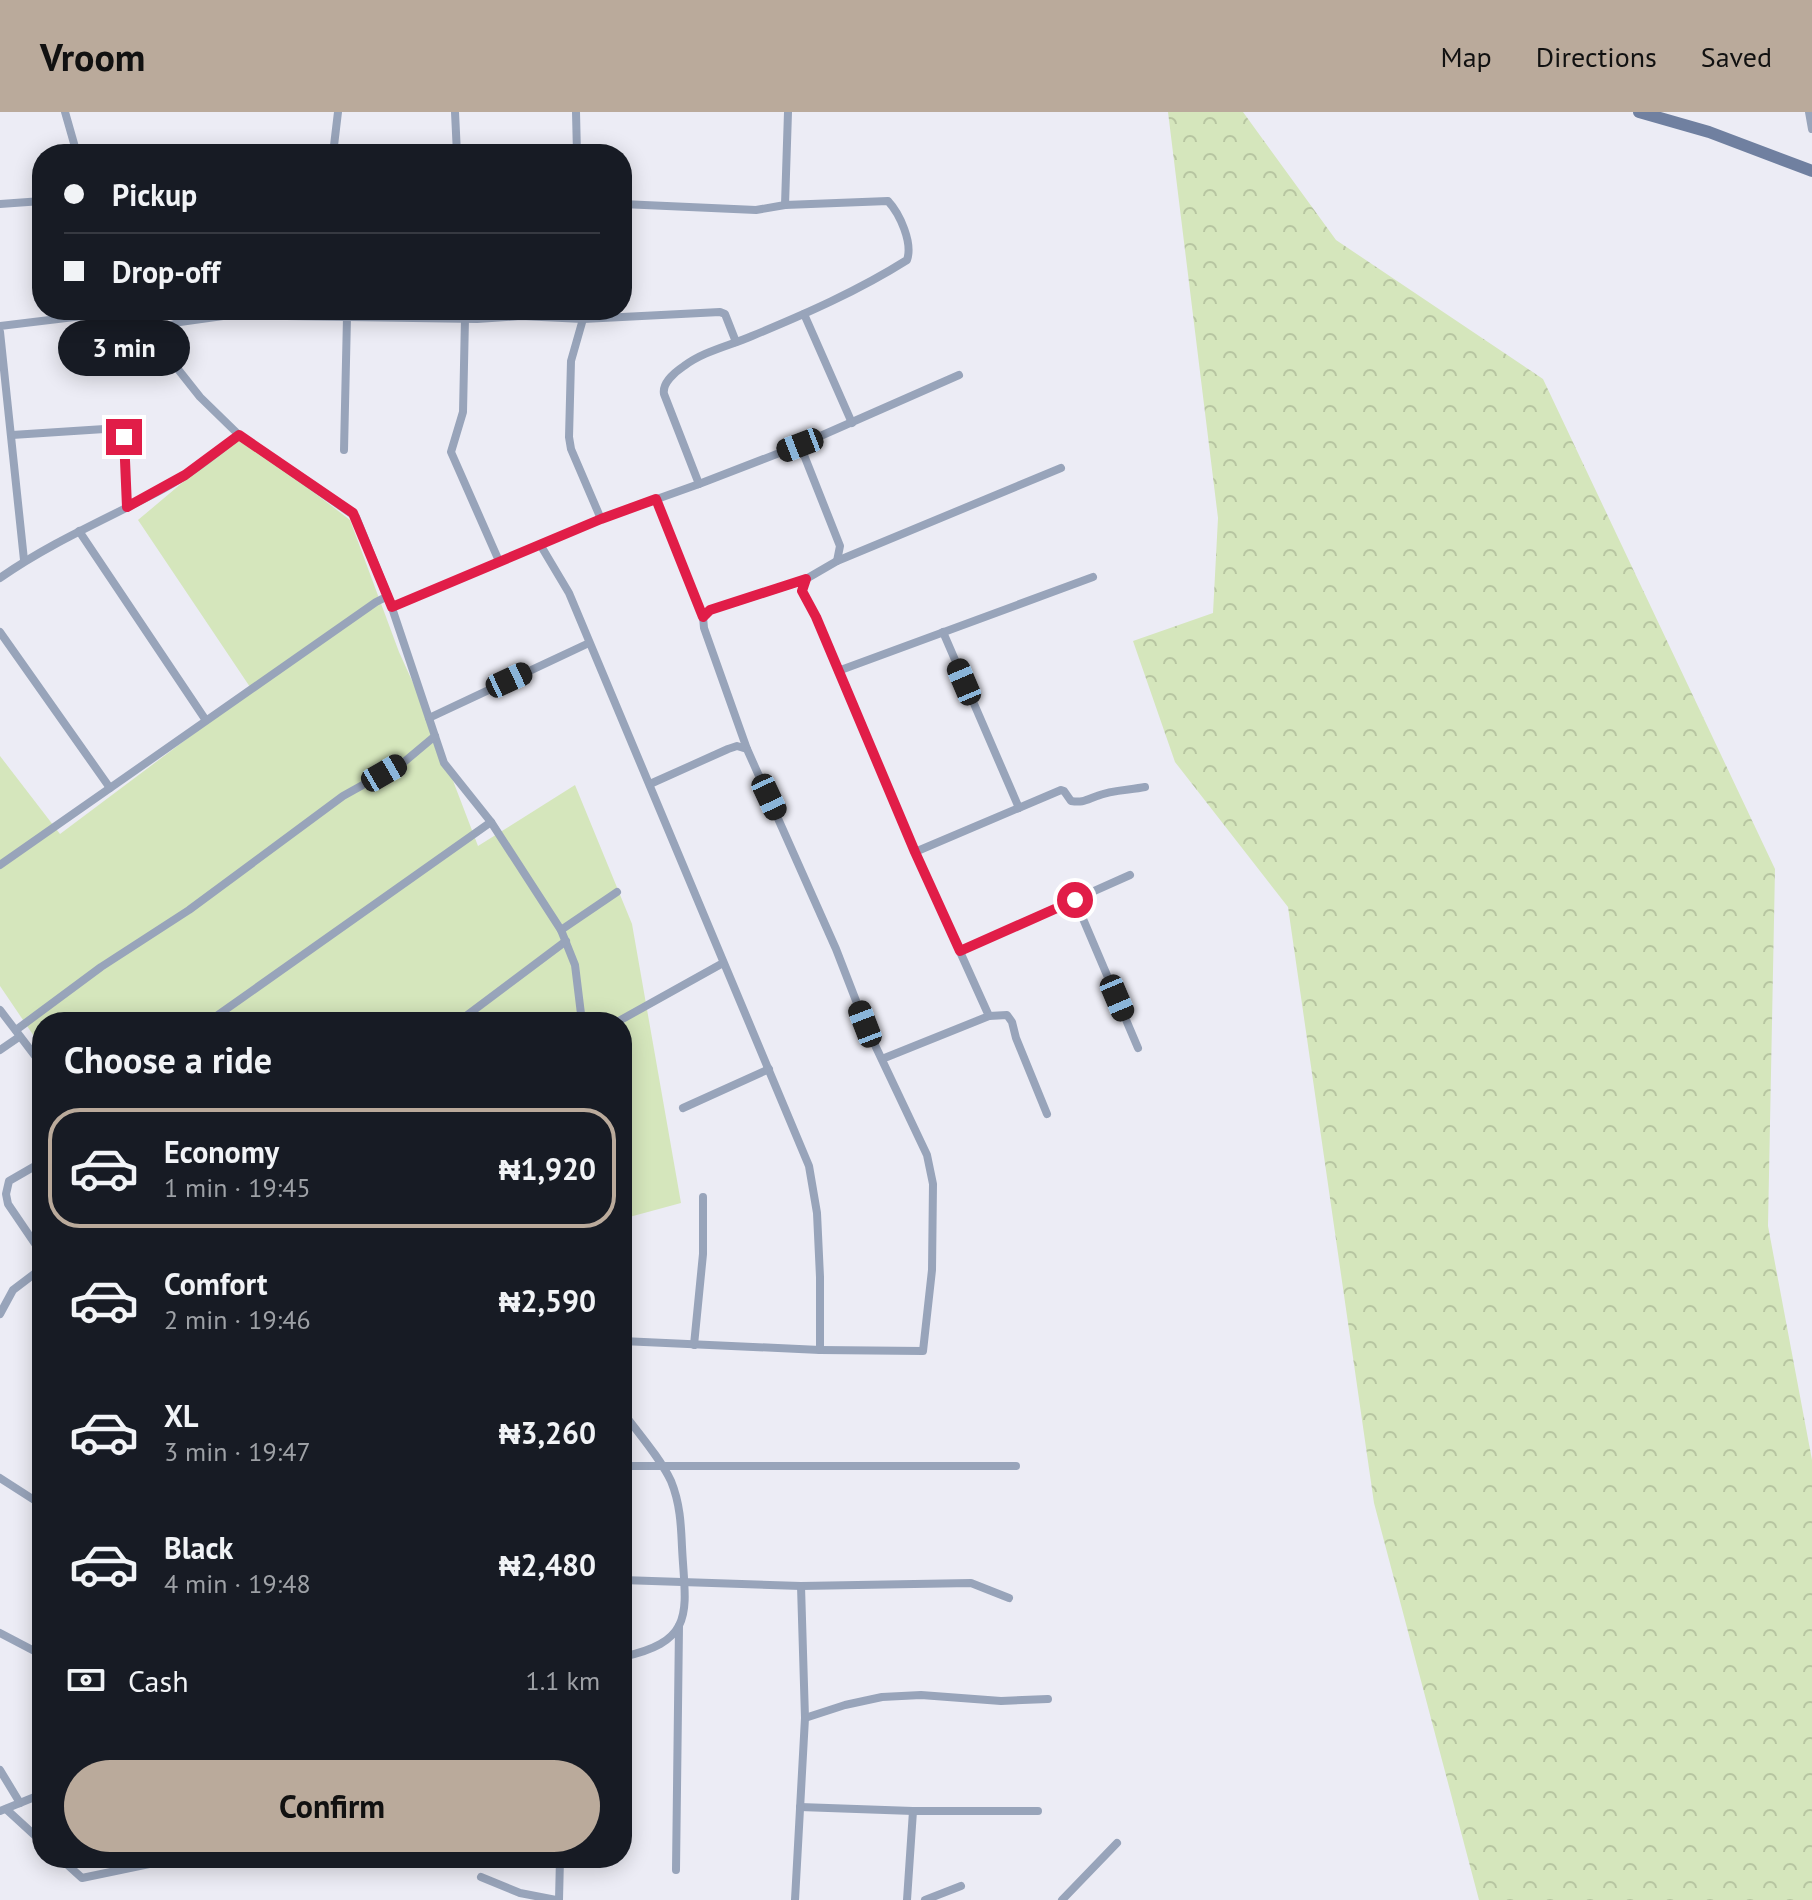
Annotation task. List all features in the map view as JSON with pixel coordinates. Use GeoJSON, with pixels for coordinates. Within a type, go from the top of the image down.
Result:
{"type":"FeatureCollection","features":[{"type":"Feature","properties":{"kind":"main road"},"geometry":{"type":"LineString","coordinates":[[1639,112],[1665,115],[1812,171]]}},
{"type":"Feature","properties":{"kind":"street"},"geometry":{"type":"LineString","coordinates":[[65,112],[74,144]]}},
{"type":"Feature","properties":{"kind":"street"},"geometry":{"type":"LineString","coordinates":[[334,144],[338,112]]}},
{"type":"Feature","properties":{"kind":"street"},"geometry":{"type":"LineString","coordinates":[[455,112],[457,144]]}},
{"type":"Feature","properties":{"kind":"street"},"geometry":{"type":"LineString","coordinates":[[576,112],[577,144]]}},
{"type":"Feature","properties":{"kind":"street"},"geometry":{"type":"LineString","coordinates":[[785,205],[788,112]]}},
{"type":"Feature","properties":{"kind":"street"},"geometry":{"type":"LineString","coordinates":[[632,204],[756,210],[785,205],[888,201],[897,211],[911,250],[907,260],[892,270],[804,314],[684,365],[663,389],[699,484]]}},
{"type":"Feature","properties":{"kind":"street"},"geometry":{"type":"LineString","coordinates":[[0,204],[32,202]]}},
{"type":"Feature","properties":{"kind":"street"},"geometry":{"type":"LineString","coordinates":[[632,316],[720,312],[725,314],[736,342]]}},
{"type":"Feature","properties":{"kind":"street"},"geometry":{"type":"LineString","coordinates":[[804,314],[852,423]]}},
{"type":"Feature","properties":{"kind":"street"},"geometry":{"type":"LineString","coordinates":[[24,560],[0,329],[58,320]]}},
{"type":"Feature","properties":{"kind":"street"},"geometry":{"type":"LineString","coordinates":[[139,320],[200,397],[239,435],[353,513],[388,596],[444,763],[491,822],[561,930],[575,965],[581,1012]]}},
{"type":"Feature","properties":{"kind":"street"},"geometry":{"type":"LineString","coordinates":[[149,333],[191,320]]}},
{"type":"Feature","properties":{"kind":"street"},"geometry":{"type":"LineString","coordinates":[[344,450],[347,320]]}},
{"type":"Feature","properties":{"kind":"street"},"geometry":{"type":"LineString","coordinates":[[465,320],[463,412],[451,452],[499,561]]}},
{"type":"Feature","properties":{"kind":"street"},"geometry":{"type":"LineString","coordinates":[[583,320],[571,361],[569,437],[571,449],[601,519]]}},
{"type":"Feature","properties":{"kind":"street"},"geometry":{"type":"LineString","coordinates":[[392,607],[601,519],[800,445],[959,375]]}},
{"type":"Feature","properties":{"kind":"street"},"geometry":{"type":"LineString","coordinates":[[12,435],[120,428],[124,437],[127,507]]}},
{"type":"Feature","properties":{"kind":"street"},"geometry":{"type":"LineString","coordinates":[[0,578],[24,560],[166,488],[205,463],[239,435]]}},
{"type":"Feature","properties":{"kind":"street"},"geometry":{"type":"LineString","coordinates":[[800,445],[840,546],[837,561]]}},
{"type":"Feature","properties":{"kind":"street"},"geometry":{"type":"LineString","coordinates":[[703,617],[710,610],[806,579],[837,561],[1061,468]]}},
{"type":"Feature","properties":{"kind":"street"},"geometry":{"type":"LineString","coordinates":[[632,1342],[919,1352],[924,1346],[932,1270],[933,1184],[927,1155],[747,749],[704,628],[703,617],[656,499]]}},
{"type":"Feature","properties":{"kind":"street"},"geometry":{"type":"LineString","coordinates":[[79,531],[205,719]]}},
{"type":"Feature","properties":{"kind":"street"},"geometry":{"type":"LineString","coordinates":[[541,546],[569,593],[809,1166],[818,1225],[820,1350]]}},
{"type":"Feature","properties":{"kind":"street"},"geometry":{"type":"LineString","coordinates":[[838,671],[1093,577]]}},
{"type":"Feature","properties":{"kind":"street"},"geometry":{"type":"LineString","coordinates":[[806,579],[802,591],[989,1016]]}},
{"type":"Feature","properties":{"kind":"street"},"geometry":{"type":"LineString","coordinates":[[0,865],[205,719],[388,596]]}},
{"type":"Feature","properties":{"kind":"street"},"geometry":{"type":"LineString","coordinates":[[0,632],[110,788]]}},
{"type":"Feature","properties":{"kind":"street"},"geometry":{"type":"LineString","coordinates":[[943,632],[1019,808]]}},
{"type":"Feature","properties":{"kind":"street"},"geometry":{"type":"LineString","coordinates":[[429,718],[589,643]]}},
{"type":"Feature","properties":{"kind":"street"},"geometry":{"type":"LineString","coordinates":[[44,1012],[101,967],[189,910],[343,796],[404,762],[435,736]]}},
{"type":"Feature","properties":{"kind":"street"},"geometry":{"type":"LineString","coordinates":[[650,784],[728,749],[737,746],[747,749]]}},
{"type":"Feature","properties":{"kind":"street"},"geometry":{"type":"LineString","coordinates":[[915,852],[1061,790],[1071,801],[1087,802],[1097,796],[1145,787]]}},
{"type":"Feature","properties":{"kind":"street"},"geometry":{"type":"LineString","coordinates":[[222,1012],[491,822]]}},
{"type":"Feature","properties":{"kind":"street"},"geometry":{"type":"LineString","coordinates":[[960,951],[1130,875]]}},
{"type":"Feature","properties":{"kind":"street"},"geometry":{"type":"LineString","coordinates":[[561,930],[617,892]]}},
{"type":"Feature","properties":{"kind":"street"},"geometry":{"type":"LineString","coordinates":[[1075,900],[1138,1048]]}},
{"type":"Feature","properties":{"kind":"street"},"geometry":{"type":"LineString","coordinates":[[471,1012],[566,941]]}},
{"type":"Feature","properties":{"kind":"street"},"geometry":{"type":"LineString","coordinates":[[632,1014],[723,963]]}},
{"type":"Feature","properties":{"kind":"street"},"geometry":{"type":"LineString","coordinates":[[0,1010],[32,1052]]}},
{"type":"Feature","properties":{"kind":"street"},"geometry":{"type":"LineString","coordinates":[[882,1059],[989,1016],[1007,1015],[1047,1114]]}},
{"type":"Feature","properties":{"kind":"street"},"geometry":{"type":"LineString","coordinates":[[0,1050],[32,1022]]}},
{"type":"Feature","properties":{"kind":"street"},"geometry":{"type":"LineString","coordinates":[[683,1108],[769,1069]]}},
{"type":"Feature","properties":{"kind":"street"},"geometry":{"type":"LineString","coordinates":[[32,1168],[9,1181],[6,1194],[8,1204],[32,1239]]}},
{"type":"Feature","properties":{"kind":"street"},"geometry":{"type":"LineString","coordinates":[[694,1345],[703,1254],[703,1197]]}},
{"type":"Feature","properties":{"kind":"street"},"geometry":{"type":"LineString","coordinates":[[0,1314],[13,1290],[32,1276]]}},
{"type":"Feature","properties":{"kind":"street"},"geometry":{"type":"LineString","coordinates":[[632,1425],[662,1467],[677,1498],[682,1523],[686,1606],[679,1625],[676,1870]]}},
{"type":"Feature","properties":{"kind":"street"},"geometry":{"type":"LineString","coordinates":[[632,1466],[1016,1466]]}},
{"type":"Feature","properties":{"kind":"street"},"geometry":{"type":"LineString","coordinates":[[0,1478],[32,1499]]}},
{"type":"Feature","properties":{"kind":"street"},"geometry":{"type":"LineString","coordinates":[[632,1580],[801,1586],[971,1583],[1009,1598]]}},
{"type":"Feature","properties":{"kind":"street"},"geometry":{"type":"LineString","coordinates":[[795,1900],[805,1718],[801,1586]]}},
{"type":"Feature","properties":{"kind":"street"},"geometry":{"type":"LineString","coordinates":[[632,1655],[664,1641],[679,1625]]}},
{"type":"Feature","properties":{"kind":"street"},"geometry":{"type":"LineString","coordinates":[[0,1633],[32,1650]]}},
{"type":"Feature","properties":{"kind":"street"},"geometry":{"type":"LineString","coordinates":[[805,1718],[882,1697],[921,1695],[1001,1701],[1048,1699]]}},
{"type":"Feature","properties":{"kind":"street"},"geometry":{"type":"LineString","coordinates":[[0,1770],[20,1803]]}},
{"type":"Feature","properties":{"kind":"street"},"geometry":{"type":"LineString","coordinates":[[32,1798],[3,1810],[32,1834]]}},
{"type":"Feature","properties":{"kind":"street"},"geometry":{"type":"LineString","coordinates":[[800,1807],[1038,1811]]}},
{"type":"Feature","properties":{"kind":"street"},"geometry":{"type":"LineString","coordinates":[[907,1900],[913,1811]]}},
{"type":"Feature","properties":{"kind":"street"},"geometry":{"type":"LineString","coordinates":[[1062,1900],[1117,1843]]}},
{"type":"Feature","properties":{"kind":"street"},"geometry":{"type":"LineString","coordinates":[[71,1868],[82,1878],[130,1868]]}},
{"type":"Feature","properties":{"kind":"street"},"geometry":{"type":"LineString","coordinates":[[481,1877],[509,1889],[557,1900],[559,1868]]}},
{"type":"Feature","properties":{"kind":"street"},"geometry":{"type":"LineString","coordinates":[[925,1900],[961,1886]]}},
{"type":"Feature","properties":{"kind":"green space"},"geometry":{"type":"Polygon","coordinates":[[[1168,112],[1243,112],[1336,240],[1543,379],[1775,869],[1768,1226],[1812,1460],[1812,1900],[1479,1900],[1374,1503],[1288,907],[1175,762],[1133,641],[1213,613],[1218,518],[1168,112]]]}},
{"type":"Feature","properties":{"kind":"green space"},"geometry":{"type":"Polygon","coordinates":[[[239,435],[350,520],[399,652],[429,718],[478,846],[575,785],[632,924],[681,1203],[632,1216],[632,1012],[32,1012],[32,1033],[0,986],[0,756],[60,834],[252,690],[138,520],[239,435]]]}},
{"type":"Feature","properties":{"kind":"route"},"geometry":{"type":"LineString","coordinates":[[124,437],[127,507],[166,488],[205,463],[239,435],[353,513],[392,607],[656,499],[703,617],[710,610],[806,579],[802,591],[960,951],[1075,900]]}}]}
